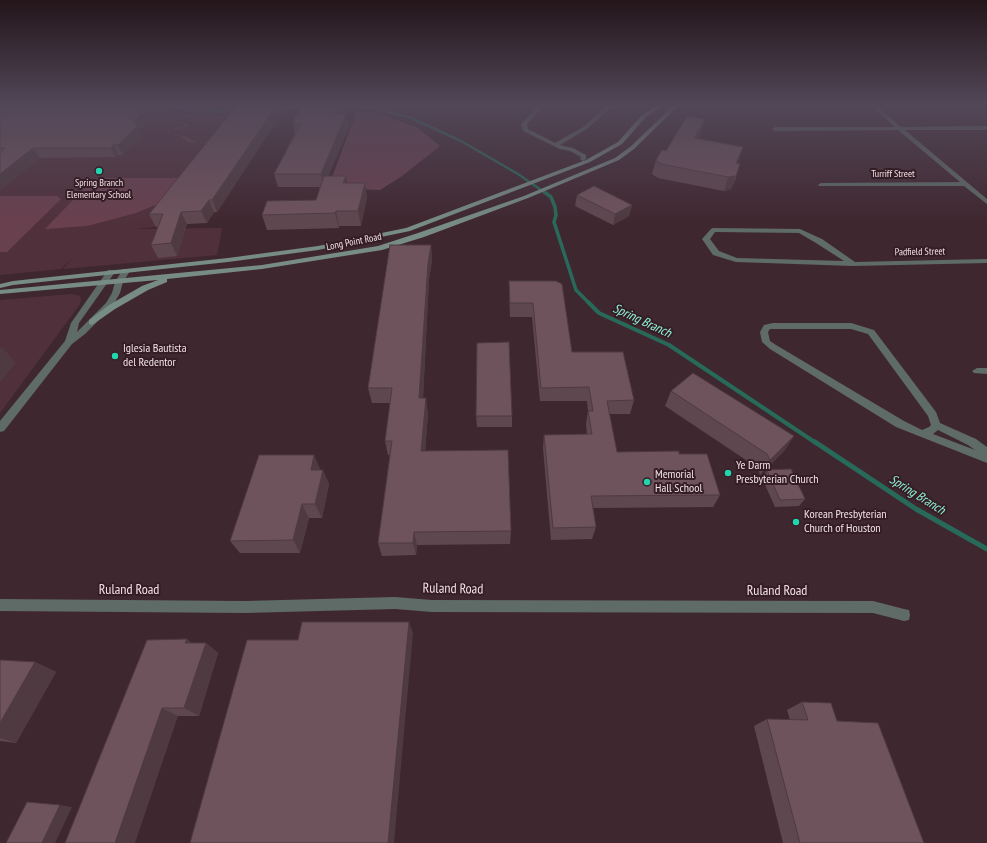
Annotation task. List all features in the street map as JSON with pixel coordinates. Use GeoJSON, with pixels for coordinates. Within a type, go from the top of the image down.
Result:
{"type":"FeatureCollection","features":[{"type":"Feature","properties":{"kind":"main road","name":"Long Point Road"},"geometry":{"type":"LineString","coordinates":[[0,286],[13,282],[126,271],[318,248],[383,236],[438,219],[549,177],[617,144]]}},
{"type":"Feature","properties":{"kind":"main road","name":"Long Point Road"},"geometry":{"type":"LineString","coordinates":[[0,292],[102,284],[262,267],[379,248],[421,235],[561,184],[617,159],[636,144]]}},
{"type":"Feature","properties":{"kind":"main road"},"geometry":{"type":"LineString","coordinates":[[586,160],[602,166]]}},
{"type":"Feature","properties":{"kind":"main road"},"geometry":{"type":"LineString","coordinates":[[92,322],[112,307],[145,288],[174,276]]}},
{"type":"Feature","properties":{"kind":"street"},"geometry":{"type":"LineString","coordinates":[[919,144],[987,202]]}},
{"type":"Feature","properties":{"kind":"street"},"geometry":{"type":"LineString","coordinates":[[555,145],[562,148],[563,152],[575,159],[586,160]]}},
{"type":"Feature","properties":{"kind":"street","name":"Turriff Street"},"geometry":{"type":"LineString","coordinates":[[821,185],[964,184]]}},
{"type":"Feature","properties":{"kind":"street","name":"Padfield Street"},"geometry":{"type":"LineString","coordinates":[[853,264],[819,241],[800,231],[713,230],[706,239],[716,254],[736,260],[853,264],[987,261]]}},
{"type":"Feature","properties":{"kind":"street"},"geometry":{"type":"LineString","coordinates":[[0,428],[49,365],[69,342],[82,332],[109,305],[116,293],[119,282],[126,271]]}},
{"type":"Feature","properties":{"kind":"street"},"geometry":{"type":"LineString","coordinates":[[69,342],[75,323],[111,272]]}},
{"type":"Feature","properties":{"kind":"street"},"geometry":{"type":"LineString","coordinates":[[987,453],[972,442],[936,425],[933,415],[871,332],[851,326],[773,326],[767,328],[764,332],[766,342],[773,347],[900,424],[987,459]]}},
{"type":"Feature","properties":{"kind":"street"},"geometry":{"type":"LineString","coordinates":[[977,371],[987,371]]}},
{"type":"Feature","properties":{"kind":"street"},"geometry":{"type":"LineString","coordinates":[[922,434],[932,430],[936,425]]}},
{"type":"Feature","properties":{"kind":"street","name":"Ruland Road"},"geometry":{"type":"LineString","coordinates":[[0,605],[246,607],[395,603],[432,606],[872,607],[904,615]]}},
{"type":"Feature","properties":{"kind":"shaded area","name":"Spring Branch Elementary School"},"geometry":{"type":"Polygon","coordinates":[[[0,144],[219,144],[154,227],[134,229],[222,228],[217,255],[63,269],[74,256],[61,269],[0,275],[0,144]]]}},
{"type":"Feature","properties":{"kind":"shaded area"},"geometry":{"type":"Polygon","coordinates":[[[344,144],[438,144],[440,146],[402,176],[380,190],[328,188],[344,144]]]}},
{"type":"Feature","properties":{"kind":"shaded area"},"geometry":{"type":"Polygon","coordinates":[[[100,178],[189,178],[160,203],[136,213],[87,226],[45,229],[92,180],[100,178]]]}},
{"type":"Feature","properties":{"kind":"shaded area"},"geometry":{"type":"Polygon","coordinates":[[[0,196],[57,196],[61,199],[7,252],[0,252],[0,196]]]}},
{"type":"Feature","properties":{"kind":"shaded area"},"geometry":{"type":"Polygon","coordinates":[[[72,294],[80,296],[80,304],[0,413],[0,300],[72,294]]]}},
{"type":"Feature","properties":{"kind":"building"},"geometry":{"type":"Polygon","coordinates":[[[0,144],[119,144],[113,145],[111,148],[33,148],[0,174],[0,153],[5,148],[0,148],[0,144]]]}},
{"type":"Feature","properties":{"kind":"building"},"geometry":{"type":"Polygon","coordinates":[[[205,144],[250,144],[212,200],[209,200],[201,211],[181,212],[171,243],[151,245],[163,214],[149,214],[205,144]]]}},
{"type":"Feature","properties":{"kind":"building"},"geometry":{"type":"Polygon","coordinates":[[[290,144],[333,144],[321,174],[274,174],[290,144]]]}},
{"type":"Feature","properties":{"kind":"building"},"geometry":{"type":"Polygon","coordinates":[[[670,144],[729,144],[743,147],[736,163],[740,164],[736,176],[728,177],[661,164],[656,160],[662,150],[666,151],[670,144]]]}},
{"type":"Feature","properties":{"kind":"building"},"geometry":{"type":"Polygon","coordinates":[[[324,176],[346,176],[343,183],[365,183],[358,211],[262,215],[267,201],[316,200],[324,176]]]}},
{"type":"Feature","properties":{"kind":"building"},"geometry":{"type":"Polygon","coordinates":[[[594,186],[632,205],[615,214],[577,195],[594,186]]]}},
{"type":"Feature","properties":{"kind":"building"},"geometry":{"type":"Polygon","coordinates":[[[390,245],[431,245],[428,264],[419,398],[426,398],[421,451],[508,450],[511,531],[414,532],[413,543],[378,543],[392,441],[385,441],[392,388],[368,388],[390,245]]]}},
{"type":"Feature","properties":{"kind":"building"},"geometry":{"type":"Polygon","coordinates":[[[509,281],[556,281],[562,284],[572,352],[623,352],[634,400],[607,401],[617,452],[679,451],[679,454],[707,454],[720,495],[591,496],[596,527],[553,528],[544,435],[592,434],[588,411],[593,411],[589,387],[541,388],[533,303],[510,303],[509,281]]]}},
{"type":"Feature","properties":{"kind":"building"},"geometry":{"type":"Polygon","coordinates":[[[509,342],[512,416],[476,416],[477,343],[509,342]]]}},
{"type":"Feature","properties":{"kind":"building"},"geometry":{"type":"Polygon","coordinates":[[[693,373],[794,436],[770,460],[767,454],[671,391],[693,373]]]}},
{"type":"Feature","properties":{"kind":"building"},"geometry":{"type":"Polygon","coordinates":[[[259,455],[314,455],[311,470],[323,470],[315,504],[302,504],[293,540],[230,541],[259,455]]]}},
{"type":"Feature","properties":{"kind":"building"},"geometry":{"type":"Polygon","coordinates":[[[791,469],[805,499],[780,500],[767,470],[791,469]]]}},
{"type":"Feature","properties":{"kind":"building"},"geometry":{"type":"Polygon","coordinates":[[[302,622],[409,622],[388,843],[190,843],[247,640],[298,640],[302,622]]]}},
{"type":"Feature","properties":{"kind":"building"},"geometry":{"type":"Polygon","coordinates":[[[187,639],[185,643],[206,643],[184,708],[162,708],[115,843],[65,843],[147,640],[187,639]]]}},
{"type":"Feature","properties":{"kind":"building"},"geometry":{"type":"Polygon","coordinates":[[[0,660],[35,662],[0,723],[0,660]]]}},
{"type":"Feature","properties":{"kind":"building"},"geometry":{"type":"Polygon","coordinates":[[[802,702],[831,703],[837,721],[878,723],[924,843],[800,843],[767,719],[808,720],[802,702]]]}},
{"type":"Feature","properties":{"kind":"building"},"geometry":{"type":"Polygon","coordinates":[[[27,802],[60,805],[42,843],[6,843],[27,802]]]}},
{"type":"Feature","properties":{"kind":"waterway","name":"Spring Branch"},"geometry":{"type":"LineString","coordinates":[[467,144],[518,174],[544,192]]}},
{"type":"Feature","properties":{"kind":"waterway","name":"Spring Branch"},"geometry":{"type":"LineString","coordinates":[[543,191],[551,197],[555,207],[556,215],[554,222],[576,290],[599,313],[669,345],[816,443]]}},
{"type":"Feature","properties":{"kind":"waterway","name":"Spring Branch"},"geometry":{"type":"LineString","coordinates":[[815,442],[916,509],[987,549]]}},
{"type":"Feature","properties":{"kind":"place","name":"Spring Branch Elementary School"},"geometry":{"type":"Point","coordinates":[99,171]}},
{"type":"Feature","properties":{"kind":"place","name":"Iglesia Bautista del Redentor"},"geometry":{"type":"Point","coordinates":[115,356]}},
{"type":"Feature","properties":{"kind":"place","name":"Ye Darm Presbyterian Church"},"geometry":{"type":"Point","coordinates":[728,473]}},
{"type":"Feature","properties":{"kind":"place","name":"Memorial Hall School"},"geometry":{"type":"Point","coordinates":[647,482]}},
{"type":"Feature","properties":{"kind":"place","name":"Korean Presbyterian Church of Houston"},"geometry":{"type":"Point","coordinates":[796,522]}}]}
